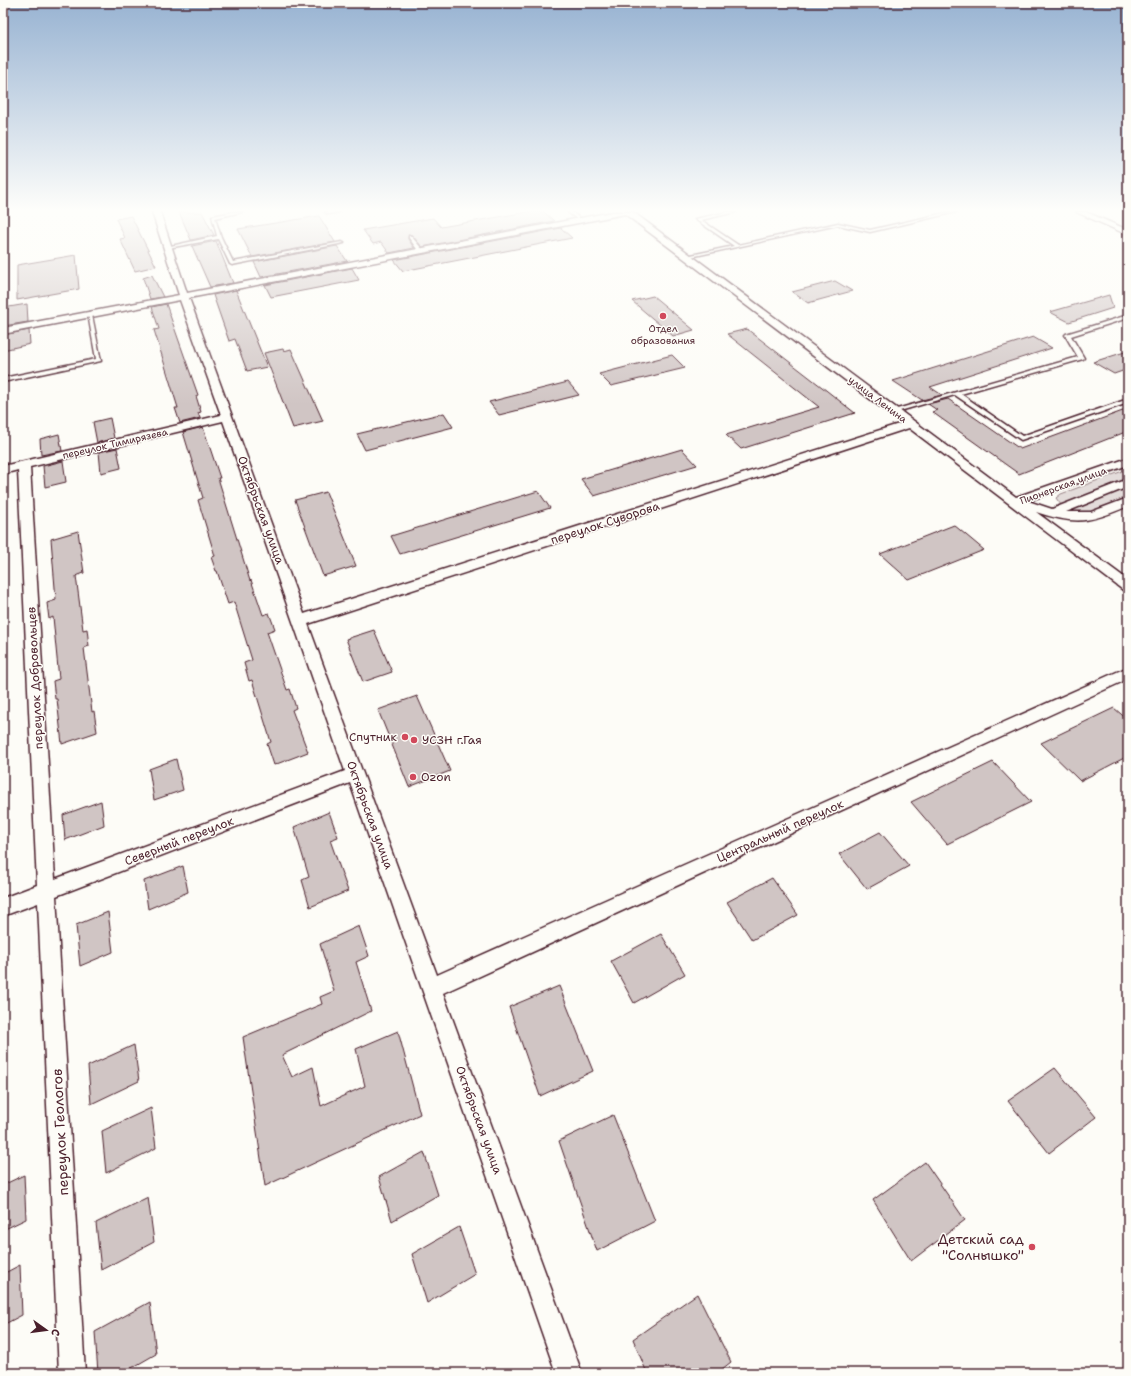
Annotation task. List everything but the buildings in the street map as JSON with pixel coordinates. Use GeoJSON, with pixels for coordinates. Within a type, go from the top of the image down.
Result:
{"type":"FeatureCollection","features":[{"type":"Feature","properties":{"kind":"street","name":"Октябрьская улица"},"geometry":{"type":"LineString","coordinates":[[177,276],[569,1373]]}},
{"type":"Feature","properties":{"kind":"street"},"geometry":{"type":"LineString","coordinates":[[3,331],[291,276]]}},
{"type":"Feature","properties":{"kind":"street","name":"улица Ленина"},"geometry":{"type":"LineString","coordinates":[[714,276],[1128,587]]}},
{"type":"Feature","properties":{"kind":"street","name":"переулок Тимирязева"},"geometry":{"type":"LineString","coordinates":[[3,470],[227,417]]}},
{"type":"Feature","properties":{"kind":"street","name":"переулок Суворова"},"geometry":{"type":"LineString","coordinates":[[300,621],[910,424]]}},
{"type":"Feature","properties":{"kind":"street","name":"Пионерская улица"},"geometry":{"type":"LineString","coordinates":[[1015,501],[1128,461]]}},
{"type":"Feature","properties":{"kind":"street","name":"переулок Добровольцев"},"geometry":{"type":"LineString","coordinates":[[24,465],[47,891]]}},
{"type":"Feature","properties":{"kind":"street"},"geometry":{"type":"LineString","coordinates":[[1052,513],[1128,483]]}},
{"type":"Feature","properties":{"kind":"street","name":"Пионерская улица"},"geometry":{"type":"LineString","coordinates":[[1015,501],[1052,513],[1079,518],[1088,517],[1128,502]]}},
{"type":"Feature","properties":{"kind":"street","name":"Центральный переулок"},"geometry":{"type":"LineString","coordinates":[[432,988],[1128,673]]}},
{"type":"Feature","properties":{"kind":"street","name":"Северный переулок"},"geometry":{"type":"LineString","coordinates":[[3,908],[355,774]]}},
{"type":"Feature","properties":{"kind":"street","name":"переулок Геологов"},"geometry":{"type":"LineString","coordinates":[[47,891],[72,1373]]}},
{"type":"Feature","properties":{"kind":"lane"},"geometry":{"type":"LineString","coordinates":[[3,380],[99,360],[90,315]]}},
{"type":"Feature","properties":{"kind":"lane"},"geometry":{"type":"LineString","coordinates":[[893,411],[1081,358],[1068,335],[1128,316]]}},
{"type":"Feature","properties":{"kind":"lane"},"geometry":{"type":"LineString","coordinates":[[956,393],[1021,438],[1128,401]]}},
{"type":"Feature","properties":{"kind":"shaded area"},"geometry":{"type":"Polygon","coordinates":[[[1128,469],[1128,499],[1089,513],[1080,513],[1071,512],[1063,507],[1056,498],[1061,494],[1128,469]]]}},
{"type":"Feature","properties":{"kind":"place","name":"Отдел образования"},"geometry":{"type":"Point","coordinates":[663,316]}},
{"type":"Feature","properties":{"kind":"place","name":"Спутник"},"geometry":{"type":"Point","coordinates":[405,737]}},
{"type":"Feature","properties":{"kind":"place","name":"УСЗН г.Гая"},"geometry":{"type":"Point","coordinates":[414,740]}},
{"type":"Feature","properties":{"kind":"place","name":"Ozon"},"geometry":{"type":"Point","coordinates":[413,777]}},
{"type":"Feature","properties":{"kind":"place","name":"Детский сад \"Солнышко\""},"geometry":{"type":"Point","coordinates":[1032,1247]}}]}
